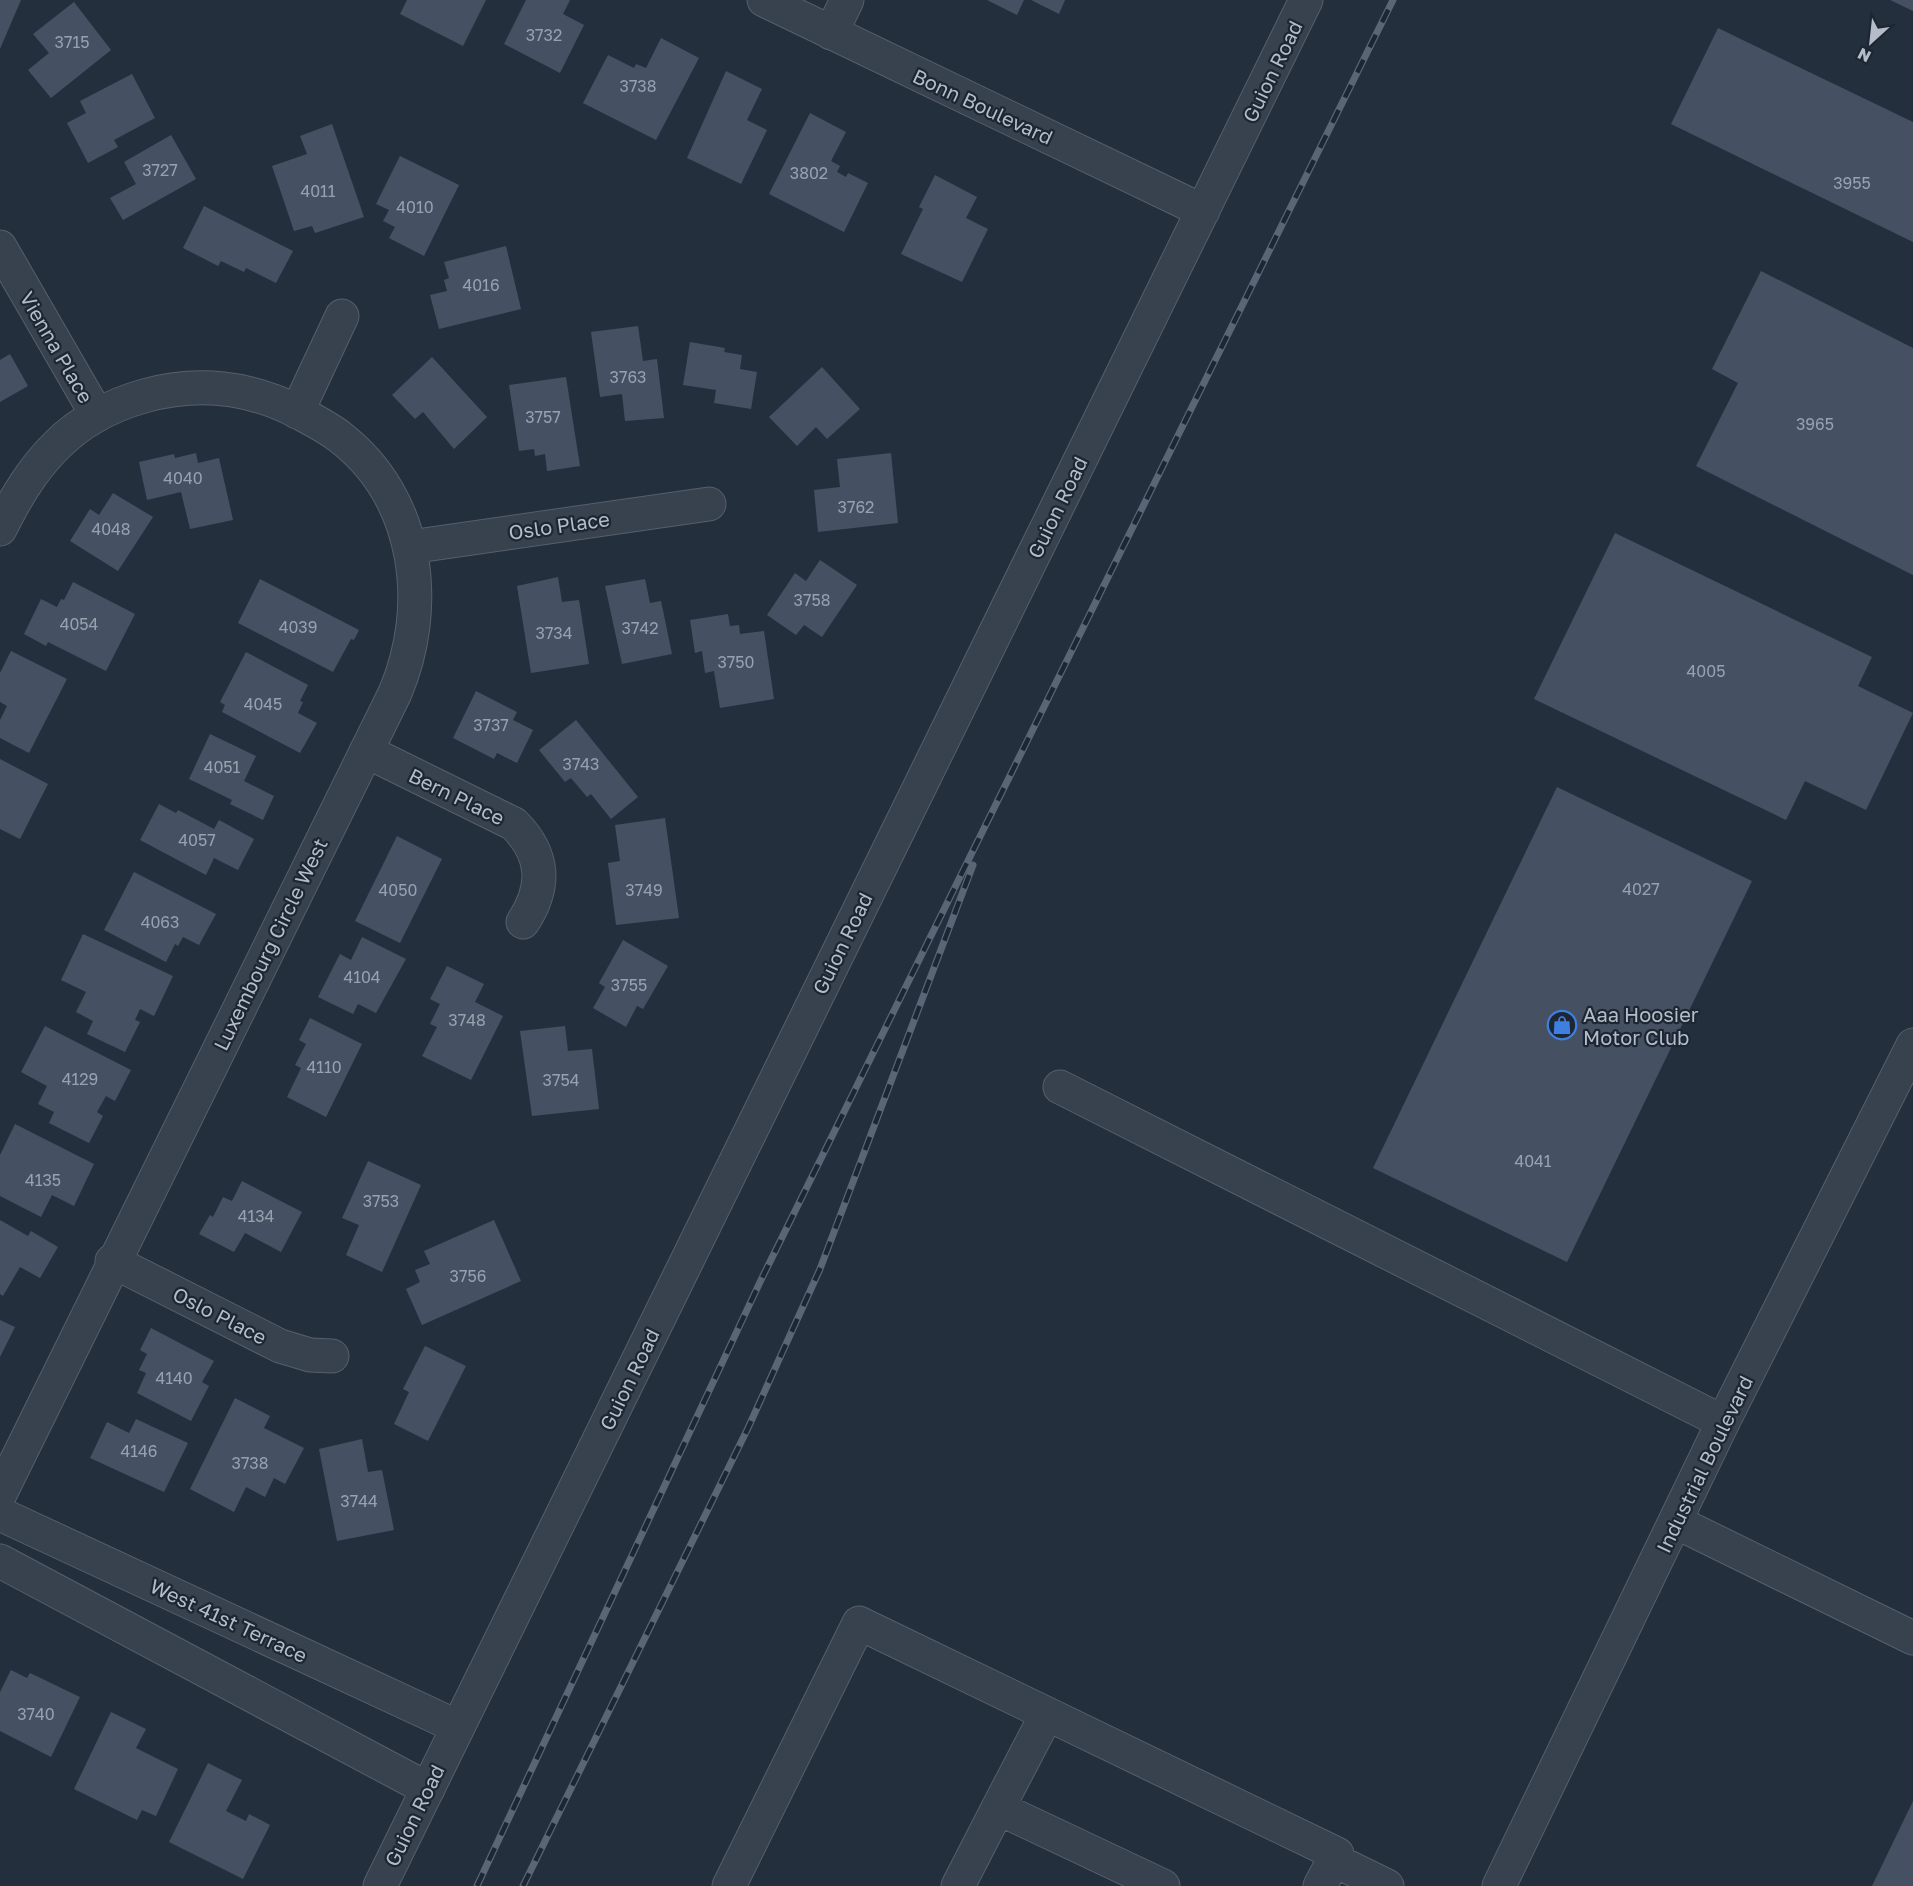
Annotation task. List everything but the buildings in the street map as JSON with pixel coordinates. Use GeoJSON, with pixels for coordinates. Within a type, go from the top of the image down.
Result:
{"type":"FeatureCollection","features":[{"type":"Feature","properties":{"kind":"street","name":"Bonn Boulevard"},"geometry":{"type":"LineString","coordinates":[[764,0],[1203,211]]}},
{"type":"Feature","properties":{"kind":"street"},"geometry":{"type":"LineString","coordinates":[[831,33],[847,0]]}},
{"type":"Feature","properties":{"kind":"street","name":"Guion Road"},"geometry":{"type":"LineString","coordinates":[[380,1886],[1306,0]]}},
{"type":"Feature","properties":{"kind":"street","name":"Vienna Place"},"geometry":{"type":"LineString","coordinates":[[0,247],[97,416]]}},
{"type":"Feature","properties":{"kind":"street"},"geometry":{"type":"LineString","coordinates":[[297,412],[342,316]]}},
{"type":"Feature","properties":{"kind":"street","name":"Luxembourg Circle West"},"geometry":{"type":"LineString","coordinates":[[0,530],[34,470],[56,446],[97,416],[125,402],[165,390],[207,387],[258,394],[325,426],[357,452],[382,484],[397,511],[410,547],[416,592],[415,623],[407,663],[366,751],[112,1262],[0,1494]]}},
{"type":"Feature","properties":{"kind":"street","name":"Oslo Place"},"geometry":{"type":"LineString","coordinates":[[410,547],[709,504]]}},
{"type":"Feature","properties":{"kind":"street","name":"Bern Place"},"geometry":{"type":"LineString","coordinates":[[366,751],[514,824],[537,859],[539,880],[534,905],[523,922]]}},
{"type":"Feature","properties":{"kind":"street","name":"Industrial Boulevard"},"geometry":{"type":"LineString","coordinates":[[1499,1886],[1723,1422],[1913,1045]]}},
{"type":"Feature","properties":{"kind":"street"},"geometry":{"type":"LineString","coordinates":[[1060,1087],[1723,1422]]}},
{"type":"Feature","properties":{"kind":"street","name":"Oslo Place"},"geometry":{"type":"LineString","coordinates":[[112,1262],[280,1346],[310,1355],[332,1356]]}},
{"type":"Feature","properties":{"kind":"street","name":"West 41st Terrace"},"geometry":{"type":"LineString","coordinates":[[0,1514],[458,1727]]}},
{"type":"Feature","properties":{"kind":"street"},"geometry":{"type":"LineString","coordinates":[[1676,1522],[1913,1638]]}},
{"type":"Feature","properties":{"kind":"street"},"geometry":{"type":"LineString","coordinates":[[0,1561],[428,1789]]}},
{"type":"Feature","properties":{"kind":"street"},"geometry":{"type":"LineString","coordinates":[[729,1886],[859,1623],[1337,1854],[1327,1873],[1387,1886]]}},
{"type":"Feature","properties":{"kind":"street"},"geometry":{"type":"LineString","coordinates":[[958,1886],[1047,1714]]}},
{"type":"Feature","properties":{"kind":"street"},"geometry":{"type":"LineString","coordinates":[[998,1808],[1163,1886]]}},
{"type":"Feature","properties":{"kind":"railway"},"geometry":{"type":"LineString","coordinates":[[477,1886],[761,1280],[1393,0]]}},
{"type":"Feature","properties":{"kind":"railway"},"geometry":{"type":"LineString","coordinates":[[523,1886],[748,1428],[820,1269],[973,865]]}},
{"type":"Feature","properties":{"kind":"place","name":"Aaa Hoosier Motor Club"},"geometry":{"type":"Point","coordinates":[1562,1025]}}]}
